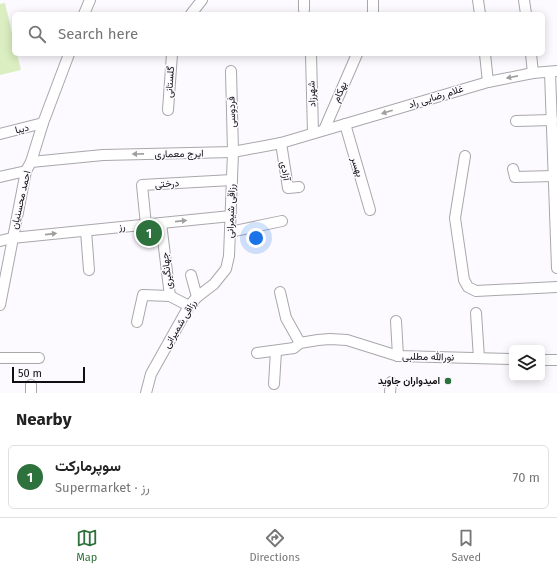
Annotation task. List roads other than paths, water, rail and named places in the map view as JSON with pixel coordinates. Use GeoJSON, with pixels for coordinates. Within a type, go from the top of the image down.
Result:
{"type":"FeatureCollection","features":[{"type":"Feature","properties":{"kind":"street"},"geometry":{"type":"LineString","coordinates":[[85,12],[90,0]]}},
{"type":"Feature","properties":{"kind":"street"},"geometry":{"type":"LineString","coordinates":[[193,12],[202,0]]}},
{"type":"Feature","properties":{"kind":"street"},"geometry":{"type":"LineString","coordinates":[[372,12],[374,0]]}},
{"type":"Feature","properties":{"kind":"street"},"geometry":{"type":"LineString","coordinates":[[478,0],[480,12]]}},
{"type":"Feature","properties":{"kind":"street"},"geometry":{"type":"LineString","coordinates":[[524,0],[526,12]]}},
{"type":"Feature","properties":{"kind":"street","name":"احمد محسنیان"},"geometry":{"type":"LineString","coordinates":[[0,304],[26,172],[69,56]]}},
{"type":"Feature","properties":{"kind":"street","name":"گلستانی"},"geometry":{"type":"LineString","coordinates":[[168,110],[172,56]]}},
{"type":"Feature","properties":{"kind":"street","name":"شهرزاد"},"geometry":{"type":"LineString","coordinates":[[311,56],[314,133]]}},
{"type":"Feature","properties":{"kind":"street","name":"بهکام"},"geometry":{"type":"LineString","coordinates":[[324,130],[356,56]]}},
{"type":"Feature","properties":{"kind":"street"},"geometry":{"type":"LineString","coordinates":[[485,56],[488,82]]}},
{"type":"Feature","properties":{"kind":"street"},"geometry":{"type":"LineString","coordinates":[[531,56],[533,72]]}},
{"type":"Feature","properties":{"kind":"street","name":"فردوسی"},"geometry":{"type":"LineString","coordinates":[[231,71],[233,152]]}},
{"type":"Feature","properties":{"kind":"street"},"geometry":{"type":"LineString","coordinates":[[554,71],[552,120],[557,268]]}},
{"type":"Feature","properties":{"kind":"street","name":"غلام رضایی راد"},"geometry":{"type":"LineString","coordinates":[[324,130],[488,82],[533,72],[554,71]]}},
{"type":"Feature","properties":{"kind":"street"},"geometry":{"type":"LineString","coordinates":[[516,122],[552,120]]}},
{"type":"Feature","properties":{"kind":"street","name":"دیبا"},"geometry":{"type":"LineString","coordinates":[[0,134],[44,123]]}},
{"type":"Feature","properties":{"kind":"street","name":"بهسر"},"geometry":{"type":"LineString","coordinates":[[344,124],[370,210]]}},
{"type":"Feature","properties":{"kind":"street","name":"ایرج معماری"},"geometry":{"type":"LineString","coordinates":[[31,162],[103,155],[233,152],[281,143],[324,130]]}},
{"type":"Feature","properties":{"kind":"street","name":"آزادی"},"geometry":{"type":"LineString","coordinates":[[281,143],[288,188],[299,187]]}},
{"type":"Feature","properties":{"kind":"street","name":"رزاقی شیمرانی"},"geometry":{"type":"LineString","coordinates":[[226,269],[229,256],[233,152]]}},
{"type":"Feature","properties":{"kind":"street"},"geometry":{"type":"LineString","coordinates":[[465,156],[455,218],[464,280],[468,287],[476,291],[557,287]]}},
{"type":"Feature","properties":{"kind":"street"},"geometry":{"type":"LineString","coordinates":[[513,169],[515,177],[554,176]]}},
{"type":"Feature","properties":{"kind":"street"},"geometry":{"type":"LineString","coordinates":[[0,177],[26,172]]}},
{"type":"Feature","properties":{"kind":"street","name":"درختی"},"geometry":{"type":"LineString","coordinates":[[146,225],[142,185],[232,180]]}},
{"type":"Feature","properties":{"kind":"street","name":"رز"},"geometry":{"type":"LineString","coordinates":[[0,241],[12,238],[231,216]]}},
{"type":"Feature","properties":{"kind":"street"},"geometry":{"type":"LineString","coordinates":[[230,232],[282,221]]}},
{"type":"Feature","properties":{"kind":"street","name":"جهانگیری"},"geometry":{"type":"LineString","coordinates":[[161,223],[170,296]]}},
{"type":"Feature","properties":{"kind":"street"},"geometry":{"type":"LineString","coordinates":[[86,231],[89,270]]}},
{"type":"Feature","properties":{"kind":"street","name":"رزاقی شمیرانی"},"geometry":{"type":"LineString","coordinates":[[146,391],[151,374],[189,306],[197,297],[214,284],[226,269]]}},
{"type":"Feature","properties":{"kind":"street"},"geometry":{"type":"LineString","coordinates":[[191,275],[197,297]]}},
{"type":"Feature","properties":{"kind":"street"},"geometry":{"type":"LineString","coordinates":[[280,292],[286,318],[300,344]]}},
{"type":"Feature","properties":{"kind":"street"},"geometry":{"type":"LineString","coordinates":[[137,322],[143,294],[170,296],[189,306]]}},
{"type":"Feature","properties":{"kind":"street"},"geometry":{"type":"LineString","coordinates":[[476,313],[479,358]]}},
{"type":"Feature","properties":{"kind":"street"},"geometry":{"type":"LineString","coordinates":[[396,321],[398,356]]}},
{"type":"Feature","properties":{"kind":"street","name":"نورالله مطلبی"},"geometry":{"type":"LineString","coordinates":[[257,353],[294,348],[300,344],[330,339],[347,340],[398,356],[427,358],[509,359]]}},
{"type":"Feature","properties":{"kind":"street"},"geometry":{"type":"LineString","coordinates":[[274,384],[276,351]]}},
{"type":"Feature","properties":{"kind":"street"},"geometry":{"type":"LineString","coordinates":[[0,358],[39,358]]}},
{"type":"Feature","properties":{"kind":"street"},"geometry":{"type":"LineString","coordinates":[[545,360],[557,360]]}},
{"type":"Feature","properties":{"kind":"street"},"geometry":{"type":"LineString","coordinates":[[390,393],[392,382]]}},
{"type":"Feature","properties":{"kind":"place","name":"سوپرمارکت"},"geometry":{"type":"Point","coordinates":[149,233]}},
{"type":"Feature","properties":{"kind":"place","name":"امیدواران جاوید"},"geometry":{"type":"Point","coordinates":[448,381]}}]}
